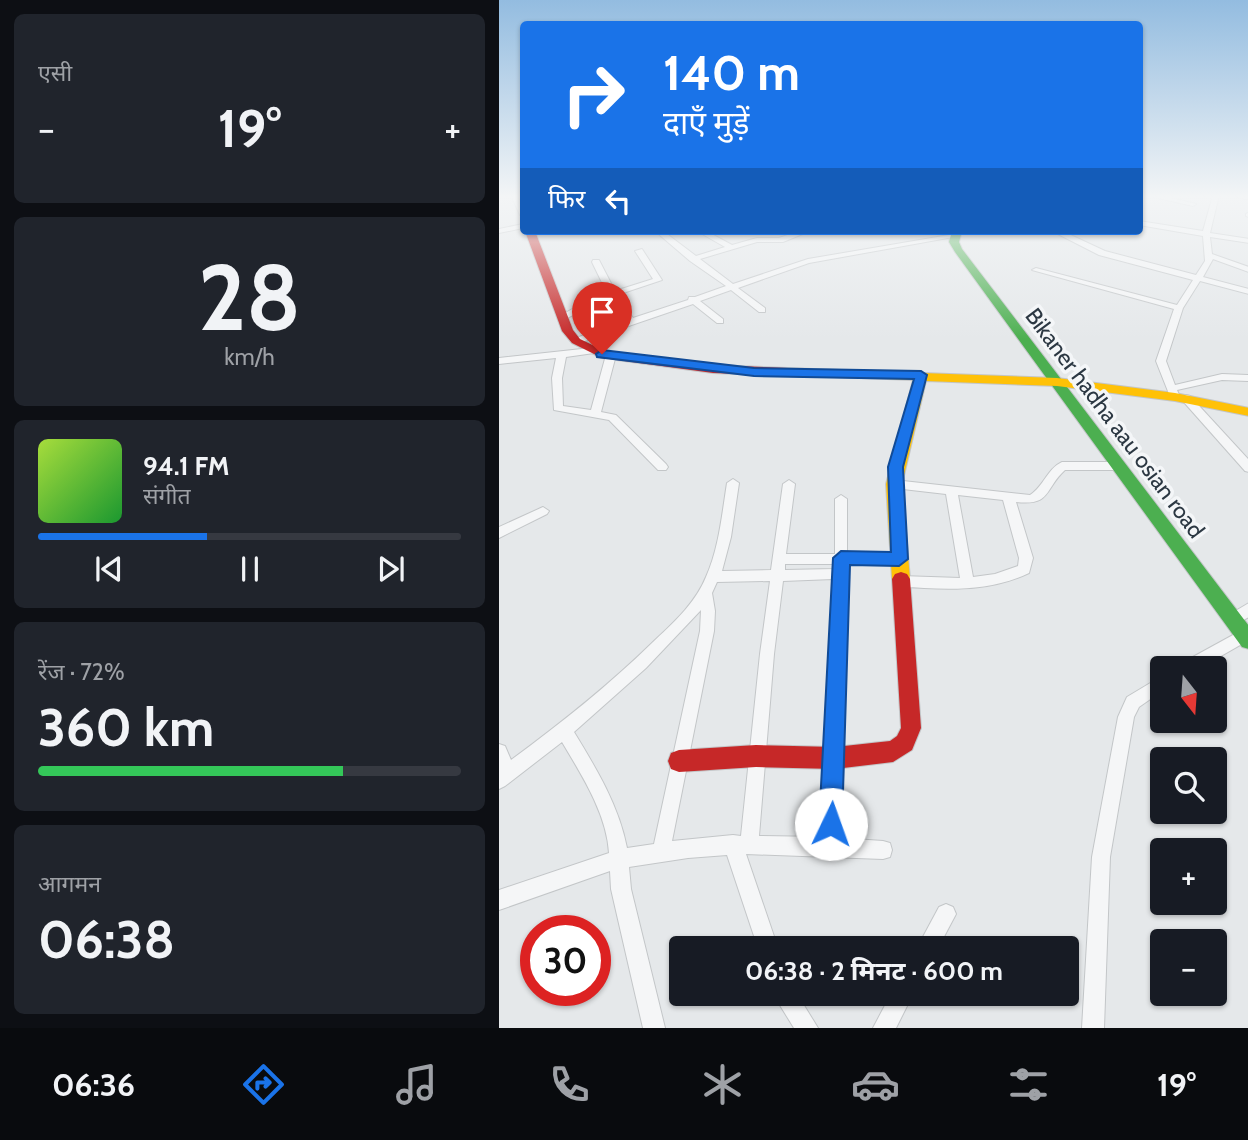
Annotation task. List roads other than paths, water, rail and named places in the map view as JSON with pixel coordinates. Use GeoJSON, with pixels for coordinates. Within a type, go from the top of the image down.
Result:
{"type":"FeatureCollection","features":[{"type":"Feature","properties":{"kind":"street"},"geometry":{"type":"LineString","coordinates":[[534,243],[562,317],[576,341],[591,351]]}},
{"type":"Feature","properties":{"kind":"street"},"geometry":{"type":"LineString","coordinates":[[674,243],[762,310]]}},
{"type":"Feature","properties":{"kind":"street"},"geometry":{"type":"LineString","coordinates":[[723,243],[732,248]]}},
{"type":"Feature","properties":{"kind":"street"},"geometry":{"type":"LineString","coordinates":[[693,259],[749,243]]}},
{"type":"Feature","properties":{"kind":"street"},"geometry":{"type":"LineString","coordinates":[[576,341],[729,286],[825,257],[927,243]]}},
{"type":"Feature","properties":{"kind":"street","name":"Bikaner hadha aau osian road"},"geometry":{"type":"LineString","coordinates":[[954,243],[1246,638]]}},
{"type":"Feature","properties":{"kind":"street"},"geometry":{"type":"LineString","coordinates":[[1081,243],[1102,253],[1248,292]]}},
{"type":"Feature","properties":{"kind":"street"},"geometry":{"type":"LineString","coordinates":[[1208,243],[1210,256],[1179,308],[1161,361],[1177,395],[1248,468]]}},
{"type":"Feature","properties":{"kind":"street"},"geometry":{"type":"LineString","coordinates":[[562,317],[612,294],[658,281],[639,251]]}},
{"type":"Feature","properties":{"kind":"street"},"geometry":{"type":"LineString","coordinates":[[1210,256],[1248,270]]}},
{"type":"Feature","properties":{"kind":"street"},"geometry":{"type":"LineString","coordinates":[[596,262],[612,294],[631,321]]}},
{"type":"Feature","properties":{"kind":"street"},"geometry":{"type":"LineString","coordinates":[[1036,270],[1179,308]]}},
{"type":"Feature","properties":{"kind":"street"},"geometry":{"type":"LineString","coordinates":[[692,299],[720,321]]}},
{"type":"Feature","properties":{"kind":"street"},"geometry":{"type":"LineString","coordinates":[[499,361],[591,351],[754,372],[921,375],[1057,382],[1177,395],[1248,412]]}},
{"type":"Feature","properties":{"kind":"street"},"geometry":{"type":"LineString","coordinates":[[595,414],[610,355]]}},
{"type":"Feature","properties":{"kind":"street"},"geometry":{"type":"LineString","coordinates":[[561,356],[557,378],[558,408],[618,421],[662,467]]}},
{"type":"Feature","properties":{"kind":"street"},"geometry":{"type":"LineString","coordinates":[[679,761],[756,756],[835,758],[893,751],[905,743],[911,728],[894,484],[896,467],[921,375]]}},
{"type":"Feature","properties":{"kind":"street"},"geometry":{"type":"LineString","coordinates":[[1177,395],[1222,377],[1248,378]]}},
{"type":"Feature","properties":{"kind":"street"},"geometry":{"type":"LineString","coordinates":[[894,484],[1009,499],[1039,497],[1049,488],[1055,471],[1062,467],[1120,466]]}},
{"type":"Feature","properties":{"kind":"street"},"geometry":{"type":"LineString","coordinates":[[499,752],[503,776],[564,731],[631,675],[694,609],[713,577],[733,483]]}},
{"type":"Feature","properties":{"kind":"street"},"geometry":{"type":"LineString","coordinates":[[765,936],[741,843],[756,756],[789,484]]}},
{"type":"Feature","properties":{"kind":"street"},"geometry":{"type":"LineString","coordinates":[[951,491],[967,582]]}},
{"type":"Feature","properties":{"kind":"street"},"geometry":{"type":"LineString","coordinates":[[830,847],[835,758],[841,499]]}},
{"type":"Feature","properties":{"kind":"street"},"geometry":{"type":"LineString","coordinates":[[901,581],[967,582],[1008,579],[1023,569],[1027,563],[1009,499]]}},
{"type":"Feature","properties":{"kind":"street"},"geometry":{"type":"LineString","coordinates":[[499,533],[543,511]]}},
{"type":"Feature","properties":{"kind":"street"},"geometry":{"type":"LineString","coordinates":[[780,559],[841,566]]}},
{"type":"Feature","properties":{"kind":"street"},"geometry":{"type":"LineString","coordinates":[[713,577],[778,576],[899,559]]}},
{"type":"Feature","properties":{"kind":"street"},"geometry":{"type":"LineString","coordinates":[[661,852],[707,631],[705,593]]}},
{"type":"Feature","properties":{"kind":"street"},"geometry":{"type":"LineString","coordinates":[[1232,620],[1248,609]]}},
{"type":"Feature","properties":{"kind":"street"},"geometry":{"type":"LineString","coordinates":[[1211,656],[1246,638]]}},
{"type":"Feature","properties":{"kind":"street"},"geometry":{"type":"LineString","coordinates":[[1093,1028],[1101,857],[1126,717],[1133,702],[1150,691]]}},
{"type":"Feature","properties":{"kind":"street"},"geometry":{"type":"LineString","coordinates":[[564,731],[594,780],[612,825],[619,859],[621,889],[654,1028]]}},
{"type":"Feature","properties":{"kind":"street"},"geometry":{"type":"LineString","coordinates":[[499,900],[619,859],[661,852],[741,843],[883,850]]}},
{"type":"Feature","properties":{"kind":"street"},"geometry":{"type":"LineString","coordinates":[[934,936],[946,914]]}},
{"type":"Feature","properties":{"kind":"street"},"geometry":{"type":"LineString","coordinates":[[792,1006],[807,1028]]}},
{"type":"Feature","properties":{"kind":"street"},"geometry":{"type":"LineString","coordinates":[[883,1028],[895,1006]]}}]}
